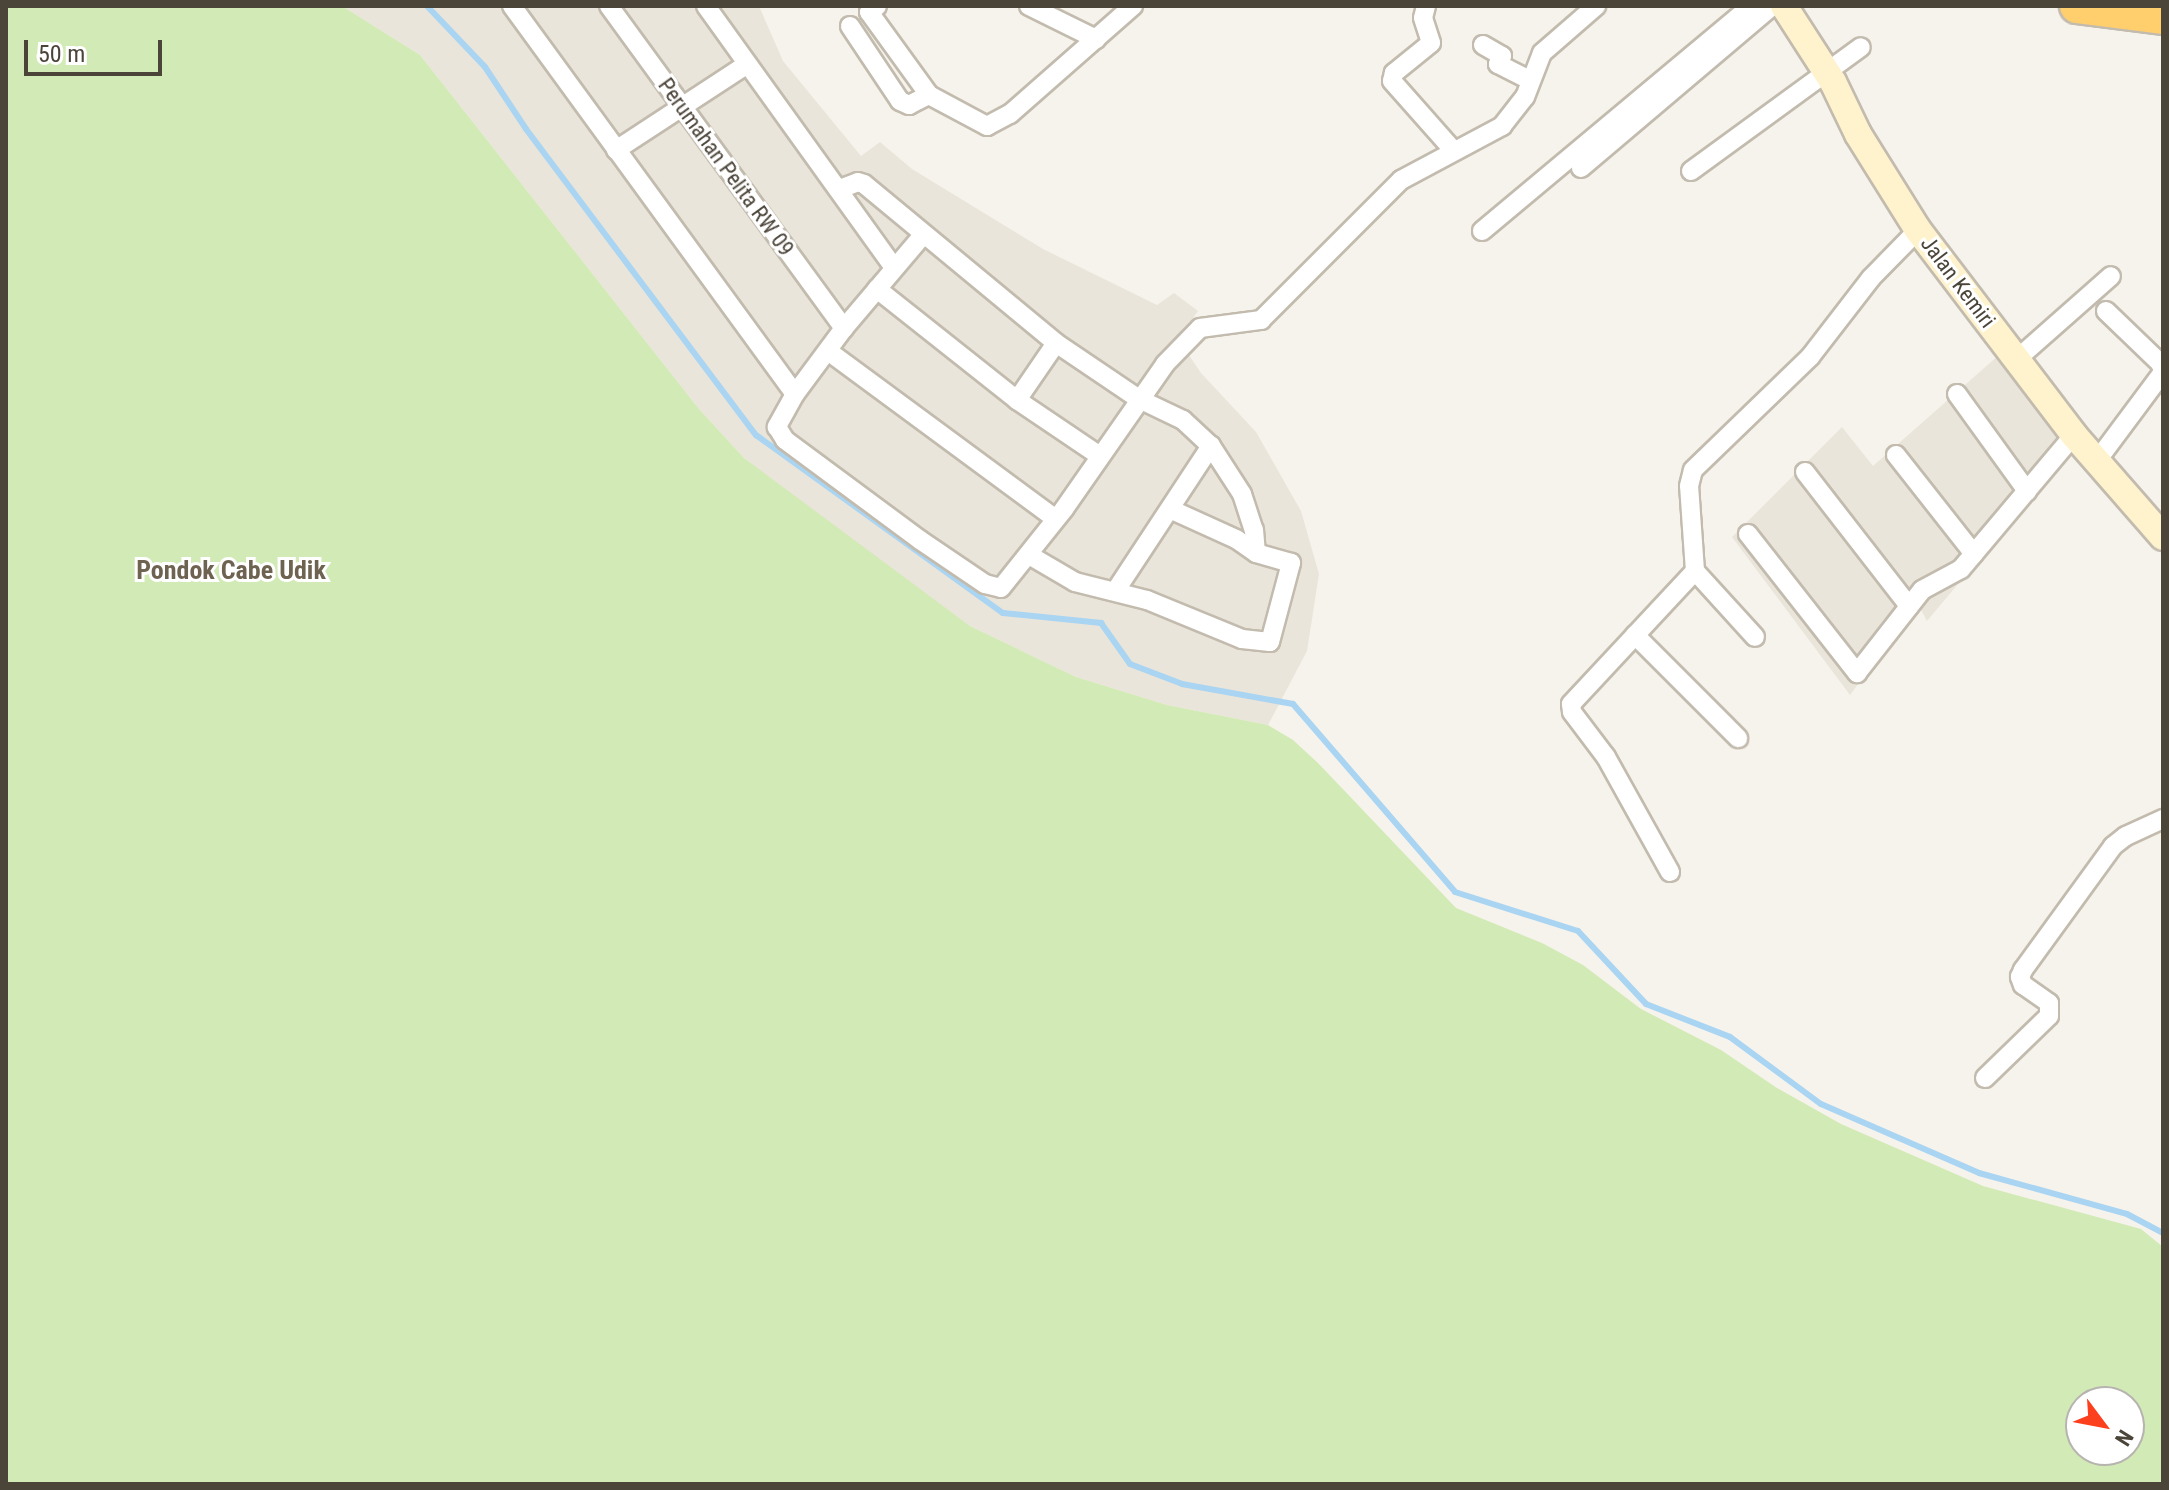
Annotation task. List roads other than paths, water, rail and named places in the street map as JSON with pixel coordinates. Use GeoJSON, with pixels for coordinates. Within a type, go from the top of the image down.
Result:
{"type":"FeatureCollection","features":[{"type":"Feature","properties":{"kind":"highway"},"geometry":{"type":"LineString","coordinates":[[2077,6],[2163,17]]}},
{"type":"Feature","properties":{"kind":"street"},"geometry":{"type":"LineString","coordinates":[[512,6],[795,394]]}},
{"type":"Feature","properties":{"kind":"street","name":"Perumahan Pelita RW 09"},"geometry":{"type":"LineString","coordinates":[[609,6],[844,328]]}},
{"type":"Feature","properties":{"kind":"street"},"geometry":{"type":"LineString","coordinates":[[877,6],[869,12],[929,95],[987,126],[997,123],[1133,6]]}},
{"type":"Feature","properties":{"kind":"street"},"geometry":{"type":"LineString","coordinates":[[1029,6],[1096,39]]}},
{"type":"Feature","properties":{"kind":"street"},"geometry":{"type":"LineString","coordinates":[[1426,6],[1423,18],[1431,43],[1394,73],[1392,81],[1453,150]]}},
{"type":"Feature","properties":{"kind":"street"},"geometry":{"type":"LineString","coordinates":[[923,235],[844,328],[795,394],[777,427],[785,440],[920,540],[994,589],[1001,588],[1056,519],[1165,364],[1200,328],[1261,320],[1390,189],[1453,150],[1502,126],[1525,97],[1542,53],[1596,6]]}},
{"type":"Feature","properties":{"kind":"street"},"geometry":{"type":"LineString","coordinates":[[1482,231],[1751,6]]}},
{"type":"Feature","properties":{"kind":"street"},"geometry":{"type":"LineString","coordinates":[[1581,168],[1772,6]]}},
{"type":"Feature","properties":{"kind":"street","name":"Jalan Kemiri"},"geometry":{"type":"LineString","coordinates":[[1784,6],[1918,230],[2074,435],[2163,537]]}},
{"type":"Feature","properties":{"kind":"street"},"geometry":{"type":"LineString","coordinates":[[708,8],[894,268]]}},
{"type":"Feature","properties":{"kind":"street"},"geometry":{"type":"LineString","coordinates":[[850,26],[900,101],[909,105],[929,95]]}},
{"type":"Feature","properties":{"kind":"street"},"geometry":{"type":"LineString","coordinates":[[1483,45],[1502,56],[1498,64],[1530,80]]}},
{"type":"Feature","properties":{"kind":"street"},"geometry":{"type":"LineString","coordinates":[[1691,171],[1861,47]]}},
{"type":"Feature","properties":{"kind":"street"},"geometry":{"type":"LineString","coordinates":[[616,150],[680,105],[746,65]]}},
{"type":"Feature","properties":{"kind":"street"},"geometry":{"type":"LineString","coordinates":[[840,189],[858,182],[864,184],[1056,343],[1139,399],[1183,420],[1211,446],[1249,510],[1256,553]]}},
{"type":"Feature","properties":{"kind":"street"},"geometry":{"type":"LineString","coordinates":[[1755,637],[1695,571],[1689,486],[1693,470],[1810,357],[1871,278],[1918,230]]}},
{"type":"Feature","properties":{"kind":"street"},"geometry":{"type":"LineString","coordinates":[[2017,359],[2111,276]]}},
{"type":"Feature","properties":{"kind":"street"},"geometry":{"type":"LineString","coordinates":[[877,289],[1017,400],[1100,456]]}},
{"type":"Feature","properties":{"kind":"street"},"geometry":{"type":"LineString","coordinates":[[2096,462],[2163,371],[2160,363],[2106,311]]}},
{"type":"Feature","properties":{"kind":"street"},"geometry":{"type":"LineString","coordinates":[[1017,400],[1056,343]]}},
{"type":"Feature","properties":{"kind":"street"},"geometry":{"type":"LineString","coordinates":[[828,351],[1056,519]]}},
{"type":"Feature","properties":{"kind":"street"},"geometry":{"type":"LineString","coordinates":[[1957,394],[2027,491]]}},
{"type":"Feature","properties":{"kind":"street"},"geometry":{"type":"LineString","coordinates":[[1748,534],[1857,673],[1922,590],[1961,569],[2074,435]]}},
{"type":"Feature","properties":{"kind":"street"},"geometry":{"type":"LineString","coordinates":[[1116,590],[1211,446]]}},
{"type":"Feature","properties":{"kind":"street"},"geometry":{"type":"LineString","coordinates":[[1896,455],[1974,554]]}},
{"type":"Feature","properties":{"kind":"street"},"geometry":{"type":"LineString","coordinates":[[1805,472],[1909,606]]}},
{"type":"Feature","properties":{"kind":"street"},"geometry":{"type":"LineString","coordinates":[[1029,555],[1075,582],[1116,590],[1242,639],[1270,642],[1291,563],[1256,553],[1236,539],[1170,509]]}},
{"type":"Feature","properties":{"kind":"street"},"geometry":{"type":"LineString","coordinates":[[1670,872],[1606,757],[1570,708],[1695,571]]}},
{"type":"Feature","properties":{"kind":"street"},"geometry":{"type":"LineString","coordinates":[[1635,635],[1738,738]]}},
{"type":"Feature","properties":{"kind":"street"},"geometry":{"type":"LineString","coordinates":[[1985,1078],[2049,1016],[2052,1009],[2023,985],[2020,977],[2023,970],[2113,846],[2126,836],[2163,819]]}},
{"type":"Feature","properties":{"kind":"waterway"},"geometry":{"type":"LineString","coordinates":[[427,6],[485,67],[526,129],[756,435],[1003,613],[1101,623],[1130,664],[1182,684],[1293,704],[1455,892],[1578,931],[1646,1004],[1730,1037],[1821,1104],[1979,1173],[2127,1214],[2163,1233]]}},
{"type":"Feature","properties":{"kind":"district","name":"Pondok Cabe Udik"},"geometry":{"type":"Point","coordinates":[231,571]}}]}
